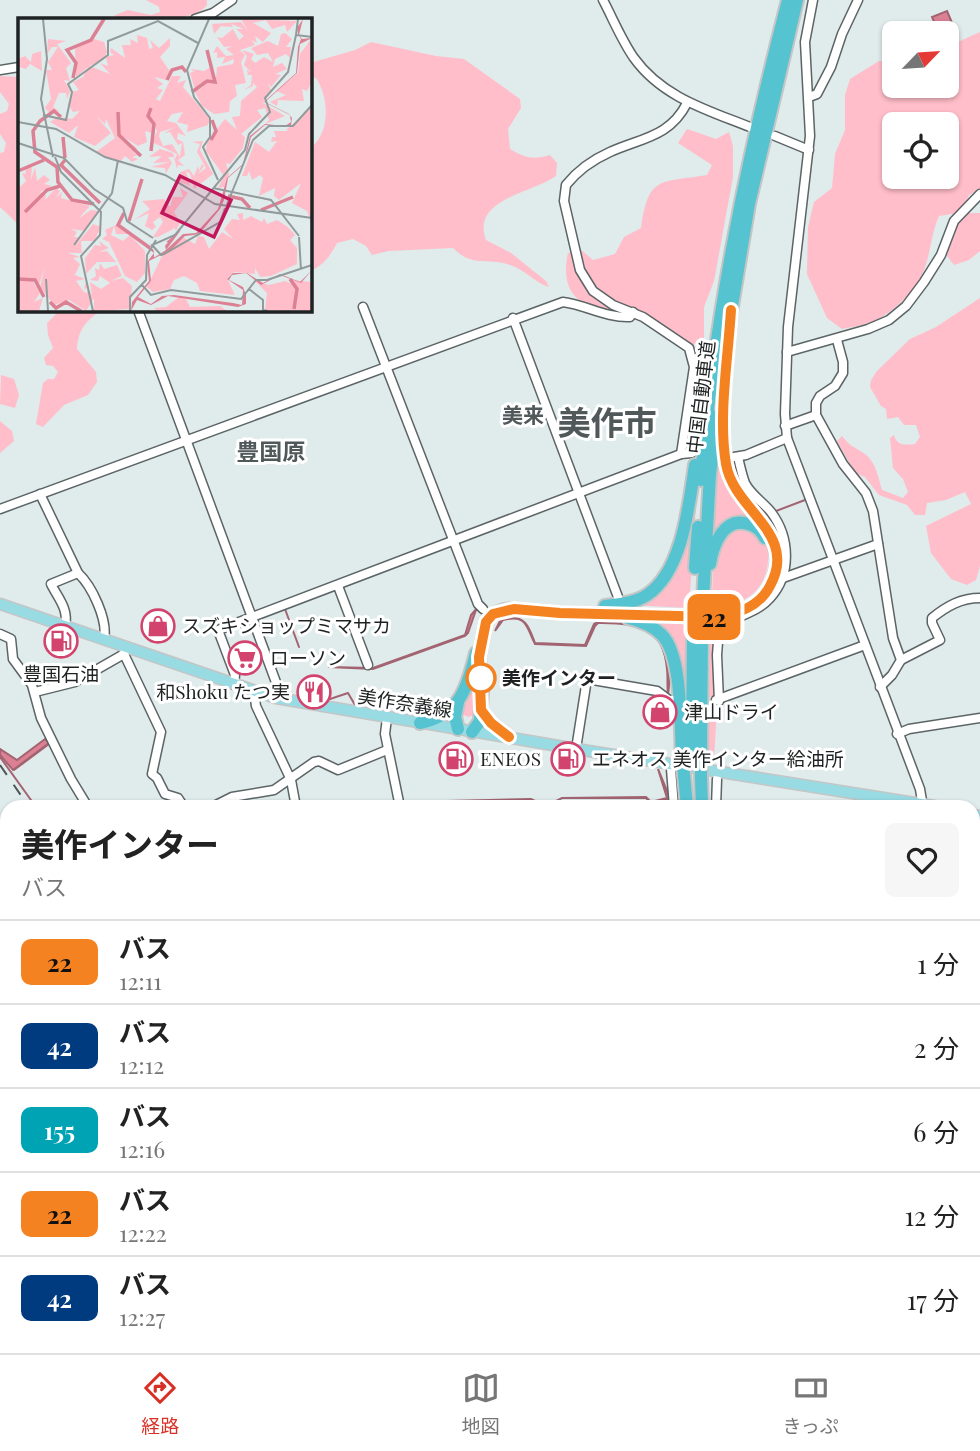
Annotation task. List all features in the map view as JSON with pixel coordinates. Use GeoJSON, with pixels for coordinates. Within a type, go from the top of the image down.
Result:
{"type":"FeatureCollection","features":[{"type":"Feature","properties":{"kind":"highway","name":"中国自動車道"},"geometry":{"type":"LineString","coordinates":[[700,596],[701,482],[713,372],[741,199],[788,0]]}},
{"type":"Feature","properties":{"kind":"highway","name":"中国自動車道"},"geometry":{"type":"LineString","coordinates":[[694,800],[692,759],[700,596],[710,474],[731,310],[749,204],[797,0]]}},
{"type":"Feature","properties":{"kind":"highway"},"geometry":{"type":"LineString","coordinates":[[472,732],[480,721],[479,657],[486,622],[493,614],[514,609],[525,612],[717,617],[735,614],[753,605],[765,594],[774,576],[777,558],[774,542],[758,515],[736,492],[725,461],[724,418],[731,310]]}},
{"type":"Feature","properties":{"kind":"highway"},"geometry":{"type":"LineString","coordinates":[[605,606],[646,596],[662,580],[671,565],[685,522],[706,384],[713,372]]}},
{"type":"Feature","properties":{"kind":"highway"},"geometry":{"type":"LineString","coordinates":[[458,729],[458,702],[475,657],[483,619],[491,610],[513,603],[716,610],[744,603],[763,584],[770,565],[768,544],[757,527],[739,522],[726,528],[714,546],[709,573],[700,596]]}},
{"type":"Feature","properties":{"kind":"highway"},"geometry":{"type":"LineString","coordinates":[[619,615],[649,624],[663,636],[671,649],[692,759],[693,776],[688,800]]}},
{"type":"Feature","properties":{"kind":"highway"},"geometry":{"type":"LineString","coordinates":[[420,723],[438,719],[458,702]]}},
{"type":"Feature","properties":{"kind":"highway"},"geometry":{"type":"LineString","coordinates":[[481,710],[491,723],[509,737]]}},
{"type":"Feature","properties":{"kind":"highway","name":"中国自動車道"},"geometry":{"type":"LineString","coordinates":[[693,776],[700,800]]}},
{"type":"Feature","properties":{"kind":"main road","name":"美作奈義線"},"geometry":{"type":"LineString","coordinates":[[0,604],[104,639],[125,651],[276,698],[892,800]]}},
{"type":"Feature","properties":{"kind":"street"},"geometry":{"type":"LineString","coordinates":[[198,18],[213,13],[232,0]]}},
{"type":"Feature","properties":{"kind":"street"},"geometry":{"type":"LineString","coordinates":[[603,0],[634,58],[664,88],[687,103],[750,127]]}},
{"type":"Feature","properties":{"kind":"street"},"geometry":{"type":"LineString","coordinates":[[813,0],[805,42],[809,150],[791,297],[785,426],[787,438],[921,800]]}},
{"type":"Feature","properties":{"kind":"street"},"geometry":{"type":"LineString","coordinates":[[809,97],[817,94],[831,67],[842,34],[858,0]]}},
{"type":"Feature","properties":{"kind":"street"},"geometry":{"type":"LineString","coordinates":[[0,70],[18,67]]}},
{"type":"Feature","properties":{"kind":"street"},"geometry":{"type":"LineString","coordinates":[[681,454],[694,367],[693,356],[689,348],[633,312],[593,292],[580,270],[564,201],[566,185],[588,163],[662,131],[677,120],[687,103]]}},
{"type":"Feature","properties":{"kind":"street"},"geometry":{"type":"LineString","coordinates":[[775,136],[809,150]]}},
{"type":"Feature","properties":{"kind":"street"},"geometry":{"type":"LineString","coordinates":[[787,352],[837,340],[880,324],[906,306],[941,255],[954,220],[980,194]]}},
{"type":"Feature","properties":{"kind":"street"},"geometry":{"type":"LineString","coordinates":[[0,509],[513,318],[563,302],[609,315],[630,317],[633,312]]}},
{"type":"Feature","properties":{"kind":"street"},"geometry":{"type":"LineString","coordinates":[[363,307],[482,609]]}},
{"type":"Feature","properties":{"kind":"street"},"geometry":{"type":"LineString","coordinates":[[139,312],[277,685],[276,698]]}},
{"type":"Feature","properties":{"kind":"street"},"geometry":{"type":"LineString","coordinates":[[513,318],[618,597]]}},
{"type":"Feature","properties":{"kind":"street"},"geometry":{"type":"LineString","coordinates":[[837,340],[844,362],[843,373],[835,386],[816,403],[816,415],[844,464],[866,492],[873,511],[893,638],[901,660]]}},
{"type":"Feature","properties":{"kind":"street"},"geometry":{"type":"LineString","coordinates":[[785,426],[816,415]]}},
{"type":"Feature","properties":{"kind":"street"},"geometry":{"type":"LineString","coordinates":[[787,438],[733,457],[745,483],[769,510],[783,535],[786,555],[783,578],[775,592],[748,615],[719,629],[716,655],[718,701],[865,645]]}},
{"type":"Feature","properties":{"kind":"street"},"geometry":{"type":"LineString","coordinates":[[234,685],[235,675],[218,629],[579,495],[681,454],[692,453]]}},
{"type":"Feature","properties":{"kind":"street"},"geometry":{"type":"LineString","coordinates":[[40,494],[78,573],[88,582],[93,592],[105,624],[104,639]]}},
{"type":"Feature","properties":{"kind":"street"},"geometry":{"type":"LineString","coordinates":[[783,578],[878,544]]}},
{"type":"Feature","properties":{"kind":"street"},"geometry":{"type":"LineString","coordinates":[[65,625],[65,609],[51,583],[78,573]]}},
{"type":"Feature","properties":{"kind":"street"},"geometry":{"type":"LineString","coordinates":[[338,586],[368,665]]}},
{"type":"Feature","properties":{"kind":"street"},"geometry":{"type":"LineString","coordinates":[[880,687],[892,675],[901,660],[940,640],[932,618],[955,602],[980,597]]}},
{"type":"Feature","properties":{"kind":"street"},"geometry":{"type":"LineString","coordinates":[[0,634],[12,639],[13,659],[35,692],[41,718],[84,800]]}},
{"type":"Feature","properties":{"kind":"street"},"geometry":{"type":"LineString","coordinates":[[35,692],[75,682],[125,651],[161,732],[152,774],[164,794],[179,800]]}},
{"type":"Feature","properties":{"kind":"street"},"geometry":{"type":"LineString","coordinates":[[576,749],[587,679],[657,691],[669,700],[676,700]]}},
{"type":"Feature","properties":{"kind":"street"},"geometry":{"type":"LineString","coordinates":[[254,692],[256,706],[291,780],[295,800]]}},
{"type":"Feature","properties":{"kind":"street"},"geometry":{"type":"LineString","coordinates":[[387,718],[387,750],[398,800]]}},
{"type":"Feature","properties":{"kind":"street"},"geometry":{"type":"LineString","coordinates":[[897,734],[909,729],[980,718]]}},
{"type":"Feature","properties":{"kind":"street"},"geometry":{"type":"LineString","coordinates":[[226,800],[274,790],[314,762],[319,761],[338,770],[387,750]]}},
{"type":"Feature","properties":{"kind":"street"},"geometry":{"type":"LineString","coordinates":[[671,769],[673,800]]}},
{"type":"Feature","properties":{"kind":"street"},"geometry":{"type":"LineString","coordinates":[[716,800],[717,779]]}},
{"type":"Feature","properties":{"kind":"shaded area"},"geometry":{"type":"Polygon","coordinates":[[[146,0],[207,0],[207,5],[200,11],[178,18],[114,18],[115,15],[128,10],[151,15],[160,12],[159,7],[146,0]]]}},
{"type":"Feature","properties":{"kind":"shaded area"},"geometry":{"type":"Polygon","coordinates":[[[947,11],[951,21],[934,21],[932,17],[947,11]]]}},
{"type":"Feature","properties":{"kind":"shaded area"},"geometry":{"type":"Polygon","coordinates":[[[980,32],[980,189],[969,195],[965,205],[970,213],[980,213],[980,251],[969,260],[954,265],[947,256],[957,222],[952,214],[939,216],[923,273],[904,300],[878,319],[842,329],[827,318],[807,274],[808,227],[814,202],[832,188],[835,154],[845,130],[845,95],[850,79],[882,61],[882,98],[959,98],[959,42],[980,32]]]}},
{"type":"Feature","properties":{"kind":"shaded area"},"geometry":{"type":"Polygon","coordinates":[[[371,42],[464,59],[520,99],[521,108],[508,129],[510,149],[529,157],[550,155],[557,163],[556,176],[495,206],[487,215],[484,226],[486,240],[511,253],[546,281],[549,287],[515,267],[468,259],[453,248],[388,251],[372,255],[366,246],[353,239],[337,243],[326,260],[312,270],[312,146],[322,133],[326,114],[324,95],[316,78],[312,77],[312,62],[355,50],[371,42]]]}},
{"type":"Feature","properties":{"kind":"shaded area"},"geometry":{"type":"Polygon","coordinates":[[[0,76],[18,77],[18,224],[0,207],[0,153],[4,152],[6,143],[0,134],[0,114],[7,111],[9,104],[0,92],[0,76]]]}},
{"type":"Feature","properties":{"kind":"shaded area"},"geometry":{"type":"Polygon","coordinates":[[[687,129],[716,139],[729,132],[733,146],[733,177],[714,281],[704,307],[704,338],[692,346],[626,305],[609,310],[581,301],[570,289],[566,272],[568,253],[580,249],[593,260],[615,254],[624,237],[641,228],[648,198],[659,185],[667,181],[707,175],[712,165],[678,143],[687,129]]]}},
{"type":"Feature","properties":{"kind":"shaded area"},"geometry":{"type":"Polygon","coordinates":[[[980,298],[980,566],[976,580],[967,585],[951,579],[931,553],[926,526],[971,504],[965,492],[946,500],[927,503],[925,515],[915,515],[907,505],[879,495],[865,477],[855,473],[837,441],[842,436],[869,457],[882,490],[903,498],[908,492],[903,479],[893,468],[890,438],[894,435],[899,443],[908,445],[915,444],[920,437],[916,425],[904,425],[898,417],[887,419],[886,409],[881,406],[870,387],[871,380],[910,339],[936,327],[980,298]]]}},
{"type":"Feature","properties":{"kind":"shaded area"},"geometry":{"type":"Polygon","coordinates":[[[58,312],[99,312],[84,326],[77,349],[96,372],[97,382],[88,395],[64,405],[43,427],[36,424],[43,383],[54,379],[58,372],[53,366],[46,365],[44,358],[53,348],[47,323],[58,312]]]}},
{"type":"Feature","properties":{"kind":"shaded area"},"geometry":{"type":"Polygon","coordinates":[[[1,375],[14,379],[19,395],[15,408],[0,404],[1,375]]]}},
{"type":"Feature","properties":{"kind":"shaded area"},"geometry":{"type":"Polygon","coordinates":[[[0,421],[12,431],[14,441],[0,453],[0,421]]]}},
{"type":"Feature","properties":{"kind":"shaded area"},"geometry":{"type":"Polygon","coordinates":[[[720,442],[722,452],[756,518],[744,519],[711,548],[720,442]]]}},
{"type":"Feature","properties":{"kind":"shaded area"},"geometry":{"type":"Polygon","coordinates":[[[699,460],[689,608],[629,605],[667,579],[699,460]]]}},
{"type":"Feature","properties":{"kind":"shaded area"},"geometry":{"type":"Polygon","coordinates":[[[728,460],[736,462],[749,492],[767,510],[778,528],[782,542],[782,570],[778,583],[761,605],[719,626],[715,649],[717,696],[709,698],[710,618],[734,616],[755,606],[772,588],[779,565],[774,535],[742,497],[731,476],[728,460]]]}},
{"type":"Feature","properties":{"kind":"shaded area"},"geometry":{"type":"Polygon","coordinates":[[[746,526],[765,542],[767,547],[768,561],[762,582],[741,602],[711,608],[714,560],[727,532],[746,526]]]}},
{"type":"Feature","properties":{"kind":"shaded area"},"geometry":{"type":"Polygon","coordinates":[[[478,607],[480,610],[476,610],[465,636],[373,669],[328,667],[373,668],[465,635],[471,615],[478,607]]]}},
{"type":"Feature","properties":{"kind":"shaded area"},"geometry":{"type":"Polygon","coordinates":[[[633,615],[688,618],[687,747],[674,649],[633,615]]]}},
{"type":"Feature","properties":{"kind":"shaded area"},"geometry":{"type":"Polygon","coordinates":[[[508,617],[520,620],[511,619],[503,620],[495,631],[500,621],[508,617]]]}},
{"type":"Feature","properties":{"kind":"shaded area"},"geometry":{"type":"Polygon","coordinates":[[[598,622],[627,623],[643,626],[652,631],[664,646],[669,666],[668,696],[664,654],[653,634],[645,629],[624,624],[598,623],[586,646],[535,644],[525,623],[535,643],[585,645],[594,624],[598,622]]]}},
{"type":"Feature","properties":{"kind":"shaded area"},"geometry":{"type":"Polygon","coordinates":[[[471,688],[476,690],[475,715],[468,717],[462,714],[461,706],[471,688]]]}},
{"type":"Feature","properties":{"kind":"shaded area"},"geometry":{"type":"Polygon","coordinates":[[[709,701],[715,702],[717,707],[714,759],[706,761],[709,701]]]}},
{"type":"Feature","properties":{"kind":"shaded area"},"geometry":{"type":"Polygon","coordinates":[[[45,739],[49,743],[13,770],[0,755],[0,749],[17,760],[45,739]]]}},
{"type":"Feature","properties":{"kind":"shaded area"},"geometry":{"type":"Polygon","coordinates":[[[658,769],[671,800],[659,800],[667,798],[658,769]]]}},
{"type":"Feature","properties":{"kind":"shaded area"},"geometry":{"type":"Polygon","coordinates":[[[646,797],[649,800],[562,798],[646,797]]]}},
{"type":"Feature","properties":{"kind":"waterway"},"geometry":{"type":"LineString","coordinates":[[776,511],[805,500]]}},
{"type":"Feature","properties":{"kind":"waterway"},"geometry":{"type":"LineString","coordinates":[[285,609],[299,647]]}},
{"type":"Feature","properties":{"kind":"waterway"},"geometry":{"type":"LineString","coordinates":[[317,683],[327,700],[348,693],[355,705]]}},
{"type":"Feature","properties":{"kind":"waterway"},"geometry":{"type":"LineString","coordinates":[[14,770],[49,744]]}},
{"type":"Feature","properties":{"kind":"waterway"},"geometry":{"type":"LineString","coordinates":[[0,757],[31,800]]}},
{"type":"Feature","properties":{"kind":"railway"},"geometry":{"type":"LineString","coordinates":[[0,765],[24,800]]}},
{"type":"Feature","properties":{"kind":"bus line","name":"22"},"geometry":{"type":"LineString","coordinates":[[509,737],[491,723],[481,710],[479,657],[486,622],[493,614],[514,609],[525,612],[717,617],[735,614],[753,605],[770,585],[777,558],[774,542],[758,515],[736,492],[725,461],[724,418],[731,310]]}},
{"type":"Feature","properties":{"kind":"place","name":"スズキショップミマサカ"},"geometry":{"type":"Point","coordinates":[158,626]}},
{"type":"Feature","properties":{"kind":"place","name":"豊国石油"},"geometry":{"type":"Point","coordinates":[61,641]}},
{"type":"Feature","properties":{"kind":"place","name":"ローソン"},"geometry":{"type":"Point","coordinates":[245,658]}},
{"type":"Feature","properties":{"kind":"place","name":"美作インター"},"geometry":{"type":"Point","coordinates":[481,678]}},
{"type":"Feature","properties":{"kind":"place","name":"和Shoku たつ実"},"geometry":{"type":"Point","coordinates":[314,692]}},
{"type":"Feature","properties":{"kind":"place","name":"津山ドライ"},"geometry":{"type":"Point","coordinates":[660,712]}},
{"type":"Feature","properties":{"kind":"place","name":"ENEOS"},"geometry":{"type":"Point","coordinates":[456,759]}},
{"type":"Feature","properties":{"kind":"place","name":"エネオス 美作インター給油所"},"geometry":{"type":"Point","coordinates":[568,759]}},
{"type":"Feature","properties":{"kind":"district","name":"美来"},"geometry":{"type":"Point","coordinates":[523,416]}},
{"type":"Feature","properties":{"kind":"district","name":"美作市"},"geometry":{"type":"Point","coordinates":[607,423]}},
{"type":"Feature","properties":{"kind":"district","name":"豊国原"},"geometry":{"type":"Point","coordinates":[271,452]}}]}
